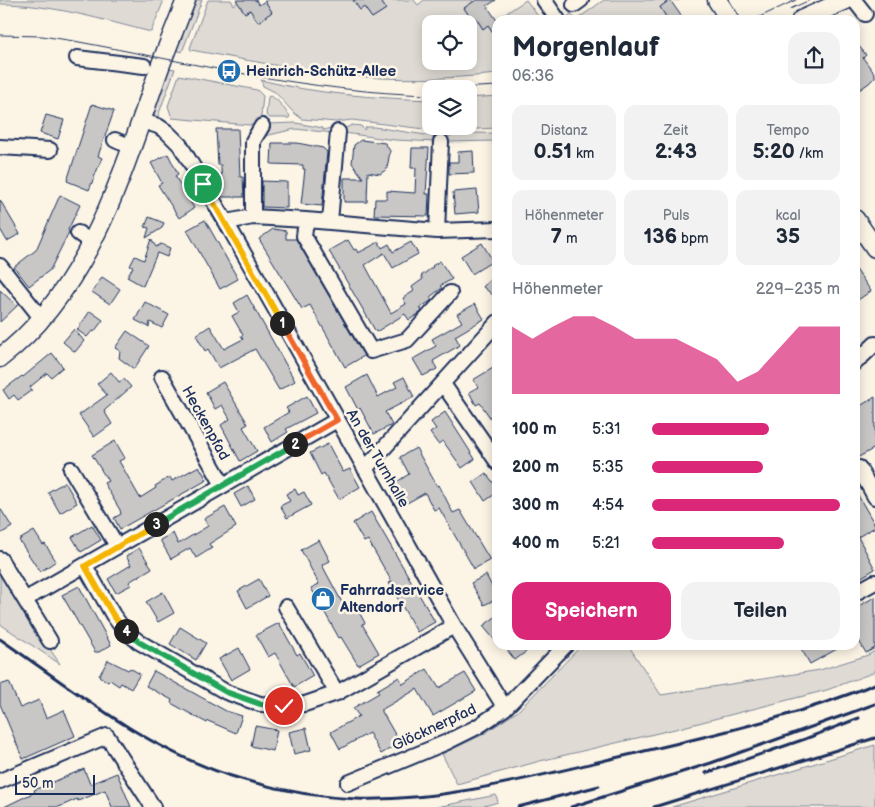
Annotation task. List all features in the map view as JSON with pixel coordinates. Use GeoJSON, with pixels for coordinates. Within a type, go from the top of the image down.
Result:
{"type":"FeatureCollection","features":[{"type":"Feature","properties":{"kind":"main road"},"geometry":{"type":"LineString","coordinates":[[0,358],[11,350],[42,318],[70,281],[85,238],[116,188],[186,0]]}},
{"type":"Feature","properties":{"kind":"main road"},"geometry":{"type":"LineString","coordinates":[[717,0],[727,15]]}},
{"type":"Feature","properties":{"kind":"main road"},"geometry":{"type":"LineString","coordinates":[[813,15],[846,0]]}},
{"type":"Feature","properties":{"kind":"main road"},"geometry":{"type":"LineString","coordinates":[[820,15],[828,8]]}},
{"type":"Feature","properties":{"kind":"main road"},"geometry":{"type":"LineString","coordinates":[[860,226],[875,248]]}},
{"type":"Feature","properties":{"kind":"street"},"geometry":{"type":"LineString","coordinates":[[544,0],[554,15]]}},
{"type":"Feature","properties":{"kind":"street"},"geometry":{"type":"LineString","coordinates":[[854,0],[864,14]]}},
{"type":"Feature","properties":{"kind":"street"},"geometry":{"type":"LineString","coordinates":[[77,58],[144,66]]}},
{"type":"Feature","properties":{"kind":"street","name":"An der Turnhalle"},"geometry":{"type":"LineString","coordinates":[[142,121],[158,126],[180,145],[226,222],[454,626],[505,708]]}},
{"type":"Feature","properties":{"kind":"street"},"geometry":{"type":"LineString","coordinates":[[253,217],[253,141],[262,126]]}},
{"type":"Feature","properties":{"kind":"street"},"geometry":{"type":"LineString","coordinates":[[330,222],[338,132]]}},
{"type":"Feature","properties":{"kind":"street"},"geometry":{"type":"LineString","coordinates":[[115,140],[132,146]]}},
{"type":"Feature","properties":{"kind":"street"},"geometry":{"type":"LineString","coordinates":[[437,231],[441,142]]}},
{"type":"Feature","properties":{"kind":"street"},"geometry":{"type":"LineString","coordinates":[[0,147],[50,150]]}},
{"type":"Feature","properties":{"kind":"street"},"geometry":{"type":"LineString","coordinates":[[226,222],[253,217],[437,231],[492,229]]}},
{"type":"Feature","properties":{"kind":"street"},"geometry":{"type":"LineString","coordinates":[[306,220],[304,236],[371,351],[408,340],[450,293]]}},
{"type":"Feature","properties":{"kind":"street"},"geometry":{"type":"LineString","coordinates":[[0,266],[42,318]]}},
{"type":"Feature","properties":{"kind":"street"},"geometry":{"type":"LineString","coordinates":[[365,469],[492,329]]}},
{"type":"Feature","properties":{"kind":"street"},"geometry":{"type":"LineString","coordinates":[[860,358],[875,344]]}},
{"type":"Feature","properties":{"kind":"street","name":"Heckenpfad"},"geometry":{"type":"LineString","coordinates":[[162,376],[223,485]]}},
{"type":"Feature","properties":{"kind":"street"},"geometry":{"type":"LineString","coordinates":[[443,384],[492,454]]}},
{"type":"Feature","properties":{"kind":"street","name":"Heckenpfad"},"geometry":{"type":"LineString","coordinates":[[26,599],[337,420]]}},
{"type":"Feature","properties":{"kind":"street"},"geometry":{"type":"LineString","coordinates":[[71,469],[117,546]]}},
{"type":"Feature","properties":{"kind":"street"},"geometry":{"type":"LineString","coordinates":[[860,471],[875,496]]}},
{"type":"Feature","properties":{"kind":"street"},"geometry":{"type":"LineString","coordinates":[[0,559],[50,641]]}},
{"type":"Feature","properties":{"kind":"street"},"geometry":{"type":"LineString","coordinates":[[85,566],[113,615],[124,630],[139,642],[226,692],[260,704],[284,706],[305,704],[337,693],[454,626]]}},
{"type":"Feature","properties":{"kind":"street"},"geometry":{"type":"LineString","coordinates":[[860,590],[875,582]]}},
{"type":"Feature","properties":{"kind":"street"},"geometry":{"type":"LineString","coordinates":[[286,607],[337,693]]}},
{"type":"Feature","properties":{"kind":"street","name":"Glöcknerpfad"},"geometry":{"type":"LineString","coordinates":[[348,783],[447,742],[478,727],[505,708],[561,650]]}},
{"type":"Feature","properties":{"kind":"street"},"geometry":{"type":"LineString","coordinates":[[0,781],[107,736],[153,807]]}},
{"type":"Feature","properties":{"kind":"shaded area"},"geometry":{"type":"Polygon","coordinates":[[[0,0],[164,0],[151,32],[58,10],[0,4],[0,0]]]}},
{"type":"Feature","properties":{"kind":"shaded area"},"geometry":{"type":"Polygon","coordinates":[[[194,0],[202,0],[182,52],[176,50],[194,0]]]}},
{"type":"Feature","properties":{"kind":"shaded area"},"geometry":{"type":"Polygon","coordinates":[[[208,0],[231,0],[234,5],[238,2],[245,13],[250,10],[258,22],[272,12],[265,1],[267,0],[353,0],[360,10],[364,7],[372,18],[386,9],[380,0],[414,0],[418,5],[424,0],[472,0],[473,2],[464,8],[469,15],[422,15],[422,70],[477,70],[477,20],[483,29],[488,25],[492,31],[492,74],[421,79],[383,78],[326,73],[191,50],[190,48],[208,0]]]}},
{"type":"Feature","properties":{"kind":"shaded area"},"geometry":{"type":"Polygon","coordinates":[[[526,0],[537,15],[504,15],[526,0]]]}},
{"type":"Feature","properties":{"kind":"shaded area"},"geometry":{"type":"Polygon","coordinates":[[[604,0],[670,0],[660,7],[665,15],[583,15],[604,0]]]}},
{"type":"Feature","properties":{"kind":"shaded area"},"geometry":{"type":"Polygon","coordinates":[[[168,68],[175,69],[157,119],[153,112],[168,68]]]}},
{"type":"Feature","properties":{"kind":"shaded area"},"geometry":{"type":"Polygon","coordinates":[[[179,75],[257,90],[263,96],[260,126],[172,118],[168,106],[179,75]]]}},
{"type":"Feature","properties":{"kind":"shaded area"},"geometry":{"type":"Polygon","coordinates":[[[261,80],[303,89],[346,95],[422,100],[422,129],[352,120],[336,122],[302,119],[275,92],[263,86],[261,80]]]}},
{"type":"Feature","properties":{"kind":"shaded area"},"geometry":{"type":"Polygon","coordinates":[[[270,96],[277,100],[290,116],[289,118],[270,118],[266,115],[268,97],[270,96]]]}},
{"type":"Feature","properties":{"kind":"shaded area"},"geometry":{"type":"Polygon","coordinates":[[[492,96],[492,128],[477,129],[477,97],[492,96]]]}},
{"type":"Feature","properties":{"kind":"shaded area"},"geometry":{"type":"Polygon","coordinates":[[[296,123],[323,128],[323,130],[331,128],[334,133],[295,129],[265,136],[264,126],[267,124],[296,123]]]}},
{"type":"Feature","properties":{"kind":"shaded area"},"geometry":{"type":"Polygon","coordinates":[[[352,125],[361,126],[364,130],[366,127],[374,127],[432,136],[438,142],[395,140],[344,133],[342,130],[352,125]]]}},
{"type":"Feature","properties":{"kind":"shaded area"},"geometry":{"type":"Polygon","coordinates":[[[492,133],[492,141],[444,142],[445,138],[492,133]]]}},
{"type":"Feature","properties":{"kind":"shaded area"},"geometry":{"type":"Polygon","coordinates":[[[0,575],[60,664],[0,624],[0,575]]]}},
{"type":"Feature","properties":{"kind":"shaded area"},"geometry":{"type":"Polygon","coordinates":[[[577,650],[631,650],[661,695],[820,670],[875,651],[875,672],[827,690],[540,761],[457,784],[442,754],[482,735],[518,711],[577,650]]]}},
{"type":"Feature","properties":{"kind":"shaded area"},"geometry":{"type":"Polygon","coordinates":[[[875,745],[875,807],[672,807],[875,745]]]}},
{"type":"Feature","properties":{"kind":"shaded area"},"geometry":{"type":"Polygon","coordinates":[[[496,795],[498,802],[481,807],[437,807],[496,795]]]}},
{"type":"Feature","properties":{"kind":"building"},"geometry":{"type":"Polygon","coordinates":[[[236,0],[256,0],[259,5],[265,1],[272,12],[258,22],[250,10],[245,13],[236,0]]]}},
{"type":"Feature","properties":{"kind":"building"},"geometry":{"type":"Polygon","coordinates":[[[353,0],[380,0],[386,9],[372,18],[364,7],[360,10],[353,0]]]}},
{"type":"Feature","properties":{"kind":"building"},"geometry":{"type":"Polygon","coordinates":[[[476,0],[496,0],[487,6],[493,15],[492,31],[488,25],[483,29],[477,20],[477,15],[469,15],[464,8],[476,0]]]}},
{"type":"Feature","properties":{"kind":"building"},"geometry":{"type":"Polygon","coordinates":[[[670,0],[680,15],[665,15],[660,7],[670,0]]]}},
{"type":"Feature","properties":{"kind":"building"},"geometry":{"type":"Polygon","coordinates":[[[860,47],[866,55],[863,58],[875,74],[875,77],[860,89],[860,47]]]}},
{"type":"Feature","properties":{"kind":"building"},"geometry":{"type":"Polygon","coordinates":[[[92,104],[114,111],[98,156],[102,158],[89,190],[67,181],[92,104]]]}},
{"type":"Feature","properties":{"kind":"building"},"geometry":{"type":"Polygon","coordinates":[[[46,115],[64,120],[58,139],[40,133],[46,115]]]}},
{"type":"Feature","properties":{"kind":"building"},"geometry":{"type":"Polygon","coordinates":[[[216,129],[238,129],[240,177],[243,177],[244,197],[222,197],[221,165],[218,165],[216,129]]]}},
{"type":"Feature","properties":{"kind":"building"},"geometry":{"type":"Polygon","coordinates":[[[361,140],[385,143],[390,151],[387,169],[380,174],[368,172],[367,202],[344,202],[344,178],[363,178],[352,163],[354,145],[361,140]]]}},
{"type":"Feature","properties":{"kind":"building"},"geometry":{"type":"Polygon","coordinates":[[[272,143],[297,143],[323,148],[327,152],[322,206],[301,204],[305,169],[303,169],[303,165],[271,164],[272,143]]]}},
{"type":"Feature","properties":{"kind":"building"},"geometry":{"type":"Polygon","coordinates":[[[412,148],[429,148],[426,194],[429,194],[428,216],[374,215],[375,199],[387,199],[387,191],[415,193],[416,168],[411,168],[412,148]]]}},
{"type":"Feature","properties":{"kind":"building"},"geometry":{"type":"Polygon","coordinates":[[[473,151],[474,173],[449,174],[449,162],[458,162],[458,152],[473,151]]]}},
{"type":"Feature","properties":{"kind":"building"},"geometry":{"type":"Polygon","coordinates":[[[168,154],[178,174],[175,176],[194,208],[179,218],[158,185],[162,183],[151,163],[168,154]]]}},
{"type":"Feature","properties":{"kind":"building"},"geometry":{"type":"Polygon","coordinates":[[[262,181],[287,182],[287,208],[262,207],[262,181]]]}},
{"type":"Feature","properties":{"kind":"building"},"geometry":{"type":"Polygon","coordinates":[[[477,190],[479,212],[455,214],[453,192],[477,190]]]}},
{"type":"Feature","properties":{"kind":"building"},"geometry":{"type":"Polygon","coordinates":[[[60,195],[80,205],[50,270],[29,286],[14,267],[36,250],[60,195]]]}},
{"type":"Feature","properties":{"kind":"building"},"geometry":{"type":"Polygon","coordinates":[[[0,200],[20,234],[7,241],[0,229],[0,200]]]}},
{"type":"Feature","properties":{"kind":"building"},"geometry":{"type":"Polygon","coordinates":[[[149,217],[164,223],[162,228],[146,238],[149,228],[145,227],[149,217]]]}},
{"type":"Feature","properties":{"kind":"building"},"geometry":{"type":"Polygon","coordinates":[[[205,220],[238,279],[220,289],[187,230],[205,220]]]}},
{"type":"Feature","properties":{"kind":"building"},"geometry":{"type":"Polygon","coordinates":[[[273,229],[286,231],[286,239],[296,239],[364,356],[345,367],[310,305],[302,309],[259,239],[273,229]]]}},
{"type":"Feature","properties":{"kind":"building"},"geometry":{"type":"Polygon","coordinates":[[[151,239],[156,247],[161,244],[170,248],[167,257],[157,253],[143,286],[127,277],[133,267],[130,266],[135,256],[144,260],[151,239]]]}},
{"type":"Feature","properties":{"kind":"building"},"geometry":{"type":"Polygon","coordinates":[[[348,240],[358,253],[379,242],[382,248],[389,244],[393,252],[411,242],[418,254],[393,268],[384,253],[365,265],[391,313],[406,304],[403,298],[414,291],[412,287],[423,279],[421,276],[440,261],[452,279],[440,286],[442,288],[430,297],[432,300],[420,308],[422,311],[420,313],[409,320],[405,314],[376,332],[329,251],[348,240]]]}},
{"type":"Feature","properties":{"kind":"building"},"geometry":{"type":"Polygon","coordinates":[[[482,243],[492,262],[472,274],[461,256],[482,243]]]}},
{"type":"Feature","properties":{"kind":"building"},"geometry":{"type":"Polygon","coordinates":[[[860,275],[871,291],[860,299],[860,275]]]}},
{"type":"Feature","properties":{"kind":"building"},"geometry":{"type":"Polygon","coordinates":[[[102,277],[120,289],[110,304],[92,292],[102,277]]]}},
{"type":"Feature","properties":{"kind":"building"},"geometry":{"type":"Polygon","coordinates":[[[492,277],[492,294],[483,287],[492,277]]]}},
{"type":"Feature","properties":{"kind":"building"},"geometry":{"type":"Polygon","coordinates":[[[0,290],[17,306],[0,322],[0,290]]]}},
{"type":"Feature","properties":{"kind":"building"},"geometry":{"type":"Polygon","coordinates":[[[247,295],[295,381],[279,390],[255,349],[219,368],[208,349],[205,351],[196,335],[210,326],[224,349],[243,339],[241,336],[243,335],[232,316],[239,312],[234,303],[247,295]]]}},
{"type":"Feature","properties":{"kind":"building"},"geometry":{"type":"Polygon","coordinates":[[[145,302],[169,315],[162,328],[150,322],[149,327],[135,320],[145,302]]]}},
{"type":"Feature","properties":{"kind":"building"},"geometry":{"type":"Polygon","coordinates":[[[475,304],[484,319],[455,336],[460,345],[433,361],[437,369],[423,376],[413,359],[436,346],[432,339],[462,322],[457,314],[475,304]]]}},
{"type":"Feature","properties":{"kind":"building"},"geometry":{"type":"Polygon","coordinates":[[[90,311],[103,320],[94,332],[92,331],[87,337],[77,330],[90,311]]]}},
{"type":"Feature","properties":{"kind":"building"},"geometry":{"type":"Polygon","coordinates":[[[74,329],[84,341],[75,352],[63,342],[74,329]]]}},
{"type":"Feature","properties":{"kind":"building"},"geometry":{"type":"Polygon","coordinates":[[[127,331],[149,346],[134,369],[119,358],[120,351],[115,348],[127,331]]]}},
{"type":"Feature","properties":{"kind":"building"},"geometry":{"type":"Polygon","coordinates":[[[52,353],[63,367],[51,377],[47,373],[30,387],[32,390],[18,400],[14,395],[9,399],[3,390],[23,377],[52,353]]]}},
{"type":"Feature","properties":{"kind":"building"},"geometry":{"type":"Polygon","coordinates":[[[492,369],[492,420],[480,403],[476,405],[469,392],[478,387],[473,380],[492,369]]]}},
{"type":"Feature","properties":{"kind":"building"},"geometry":{"type":"Polygon","coordinates":[[[111,372],[119,382],[124,379],[131,387],[104,411],[112,424],[94,437],[79,415],[107,395],[97,384],[111,372]]]}},
{"type":"Feature","properties":{"kind":"building"},"geometry":{"type":"Polygon","coordinates":[[[367,375],[378,397],[397,387],[394,382],[404,377],[414,397],[385,412],[392,425],[374,434],[346,387],[367,375]]]}},
{"type":"Feature","properties":{"kind":"building"},"geometry":{"type":"Polygon","coordinates":[[[223,382],[248,424],[243,427],[257,451],[240,461],[221,425],[230,419],[222,405],[215,409],[206,392],[223,382]]]}},
{"type":"Feature","properties":{"kind":"building"},"geometry":{"type":"Polygon","coordinates":[[[307,396],[316,413],[286,429],[288,432],[272,442],[264,427],[289,412],[286,408],[307,396]]]}},
{"type":"Feature","properties":{"kind":"building"},"geometry":{"type":"Polygon","coordinates":[[[875,397],[875,448],[860,456],[860,406],[875,397]]]}},
{"type":"Feature","properties":{"kind":"building"},"geometry":{"type":"Polygon","coordinates":[[[445,412],[475,459],[462,468],[443,441],[438,444],[430,433],[436,429],[431,422],[445,412]]]}},
{"type":"Feature","properties":{"kind":"building"},"geometry":{"type":"Polygon","coordinates":[[[115,441],[125,458],[119,461],[140,498],[170,477],[172,481],[199,466],[207,480],[120,529],[114,518],[121,514],[120,510],[104,483],[108,481],[92,455],[115,441]]]}},
{"type":"Feature","properties":{"kind":"building"},"geometry":{"type":"Polygon","coordinates":[[[328,444],[343,472],[350,469],[360,487],[339,499],[324,473],[321,475],[310,453],[328,444]]]}},
{"type":"Feature","properties":{"kind":"building"},"geometry":{"type":"Polygon","coordinates":[[[416,448],[437,486],[439,485],[453,513],[460,510],[490,560],[474,569],[439,508],[434,510],[425,493],[407,503],[395,483],[409,474],[400,457],[416,448]]]}},
{"type":"Feature","properties":{"kind":"building"},"geometry":{"type":"Polygon","coordinates":[[[486,473],[492,481],[492,496],[485,501],[473,482],[486,473]]]}},
{"type":"Feature","properties":{"kind":"building"},"geometry":{"type":"Polygon","coordinates":[[[65,482],[77,503],[60,513],[48,492],[65,482]]]}},
{"type":"Feature","properties":{"kind":"building"},"geometry":{"type":"Polygon","coordinates":[[[248,486],[255,499],[241,507],[234,494],[248,486]]]}},
{"type":"Feature","properties":{"kind":"building"},"geometry":{"type":"Polygon","coordinates":[[[295,489],[298,495],[304,492],[311,505],[287,518],[280,506],[290,501],[286,494],[295,489]]]}},
{"type":"Feature","properties":{"kind":"building"},"geometry":{"type":"Polygon","coordinates":[[[860,499],[875,525],[875,527],[860,536],[860,499]]]}},
{"type":"Feature","properties":{"kind":"building"},"geometry":{"type":"Polygon","coordinates":[[[225,507],[236,527],[209,544],[212,548],[196,558],[190,548],[171,559],[160,540],[173,533],[178,544],[208,526],[204,519],[225,507]]]}},
{"type":"Feature","properties":{"kind":"building"},"geometry":{"type":"Polygon","coordinates":[[[0,508],[12,527],[0,534],[0,508]]]}},
{"type":"Feature","properties":{"kind":"building"},"geometry":{"type":"Polygon","coordinates":[[[371,512],[435,622],[417,632],[389,583],[392,582],[368,540],[364,542],[353,523],[371,512]]]}},
{"type":"Feature","properties":{"kind":"building"},"geometry":{"type":"Polygon","coordinates":[[[92,525],[101,540],[81,552],[72,537],[92,525]]]}},
{"type":"Feature","properties":{"kind":"building"},"geometry":{"type":"Polygon","coordinates":[[[34,531],[56,561],[40,572],[19,540],[34,531]]]}},
{"type":"Feature","properties":{"kind":"building"},"geometry":{"type":"Polygon","coordinates":[[[319,540],[330,561],[322,565],[345,608],[354,603],[365,623],[362,624],[379,653],[358,665],[341,637],[339,638],[311,588],[319,584],[301,550],[319,540]]]}},
{"type":"Feature","properties":{"kind":"building"},"geometry":{"type":"Polygon","coordinates":[[[860,541],[875,569],[860,578],[860,541]]]}},
{"type":"Feature","properties":{"kind":"building"},"geometry":{"type":"Polygon","coordinates":[[[139,548],[152,568],[129,582],[131,585],[116,593],[108,579],[131,565],[126,556],[139,548]]]}},
{"type":"Feature","properties":{"kind":"building"},"geometry":{"type":"Polygon","coordinates":[[[486,575],[492,586],[492,601],[484,605],[471,583],[486,575]]]}},
{"type":"Feature","properties":{"kind":"building"},"geometry":{"type":"Polygon","coordinates":[[[259,579],[268,596],[247,608],[238,591],[259,579]]]}},
{"type":"Feature","properties":{"kind":"building"},"geometry":{"type":"Polygon","coordinates":[[[79,586],[111,645],[99,652],[95,652],[62,595],[79,586]]]}},
{"type":"Feature","properties":{"kind":"building"},"geometry":{"type":"Polygon","coordinates":[[[163,592],[174,613],[158,622],[146,602],[163,592]]]}},
{"type":"Feature","properties":{"kind":"building"},"geometry":{"type":"Polygon","coordinates":[[[875,597],[875,648],[866,653],[860,643],[860,605],[875,597]]]}},
{"type":"Feature","properties":{"kind":"building"},"geometry":{"type":"Polygon","coordinates":[[[492,619],[492,637],[483,626],[492,619]]]}},
{"type":"Feature","properties":{"kind":"building"},"geometry":{"type":"Polygon","coordinates":[[[279,623],[297,655],[300,653],[313,676],[294,687],[275,653],[268,657],[256,635],[279,623]]]}},
{"type":"Feature","properties":{"kind":"building"},"geometry":{"type":"Polygon","coordinates":[[[180,627],[206,643],[196,660],[170,644],[180,627]]]}},
{"type":"Feature","properties":{"kind":"building"},"geometry":{"type":"Polygon","coordinates":[[[239,648],[250,669],[231,680],[219,659],[239,648]]]}},
{"type":"Feature","properties":{"kind":"building"},"geometry":{"type":"Polygon","coordinates":[[[507,650],[528,650],[515,660],[507,650]]]}},
{"type":"Feature","properties":{"kind":"building"},"geometry":{"type":"Polygon","coordinates":[[[802,650],[835,650],[810,664],[802,650]]]}},
{"type":"Feature","properties":{"kind":"building"},"geometry":{"type":"Polygon","coordinates":[[[108,660],[140,674],[131,689],[121,683],[119,686],[110,680],[108,682],[99,676],[108,660]]]}},
{"type":"Feature","properties":{"kind":"building"},"geometry":{"type":"Polygon","coordinates":[[[427,669],[439,688],[465,673],[476,691],[433,716],[417,689],[381,710],[400,743],[381,754],[369,733],[340,749],[331,732],[359,716],[353,708],[379,693],[377,690],[399,677],[403,684],[427,669]]]}},
{"type":"Feature","properties":{"kind":"building"},"geometry":{"type":"Polygon","coordinates":[[[154,671],[226,711],[242,716],[236,733],[208,721],[207,723],[171,703],[172,700],[146,686],[154,671]]]}},
{"type":"Feature","properties":{"kind":"building"},"geometry":{"type":"Polygon","coordinates":[[[9,682],[20,708],[39,700],[46,718],[64,710],[75,736],[23,759],[0,704],[0,685],[9,682]]]}},
{"type":"Feature","properties":{"kind":"building"},"geometry":{"type":"Polygon","coordinates":[[[255,726],[277,730],[273,751],[251,746],[255,726]]]}},
{"type":"Feature","properties":{"kind":"building"},"geometry":{"type":"Polygon","coordinates":[[[306,728],[311,750],[294,754],[289,732],[306,728]]]}},
{"type":"Feature","properties":{"kind":"building"},"geometry":{"type":"Polygon","coordinates":[[[84,769],[90,784],[117,773],[131,807],[112,807],[105,790],[59,807],[4,807],[35,792],[34,790],[84,769]]]}},
{"type":"Feature","properties":{"kind":"tram line"},"geometry":{"type":"LineString","coordinates":[[764,15],[796,0]]}},
{"type":"Feature","properties":{"kind":"tram line"},"geometry":{"type":"LineString","coordinates":[[790,9],[810,0]]}},
{"type":"Feature","properties":{"kind":"tram line"},"geometry":{"type":"LineString","coordinates":[[0,35],[42,36],[74,41],[296,82],[386,93],[422,95]]}},
{"type":"Feature","properties":{"kind":"tram line"},"geometry":{"type":"LineString","coordinates":[[477,87],[492,86]]}},
{"type":"Feature","properties":{"kind":"railway"},"geometry":{"type":"LineString","coordinates":[[0,639],[81,696],[138,733],[197,763],[228,775],[275,788],[307,794],[356,799],[425,796],[459,792],[527,779],[784,716],[875,684]]}},
{"type":"Feature","properties":{"kind":"railway"},"geometry":{"type":"LineString","coordinates":[[571,807],[711,763],[875,704]]}},
{"type":"Feature","properties":{"kind":"railway"},"geometry":{"type":"LineString","coordinates":[[706,773],[859,718]]}},
{"type":"Feature","properties":{"kind":"railway"},"geometry":{"type":"LineString","coordinates":[[654,807],[875,738]]}},
{"type":"Feature","properties":{"kind":"railway"},"geometry":{"type":"LineString","coordinates":[[518,807],[599,786]]}},
{"type":"Feature","properties":{"kind":"place","name":"Heinrich-Schütz-Allee"},"geometry":{"type":"Point","coordinates":[229,71]}},
{"type":"Feature","properties":{"kind":"place","name":"Fahrradservice Altendorf"},"geometry":{"type":"Point","coordinates":[323,599]}},
{"type":"Feature","properties":{"kind":"route"},"geometry":{"type":"LineString","coordinates":[[203,184],[337,420],[85,566],[113,615],[124,630],[139,642],[226,692],[260,704],[284,706]]}}]}
